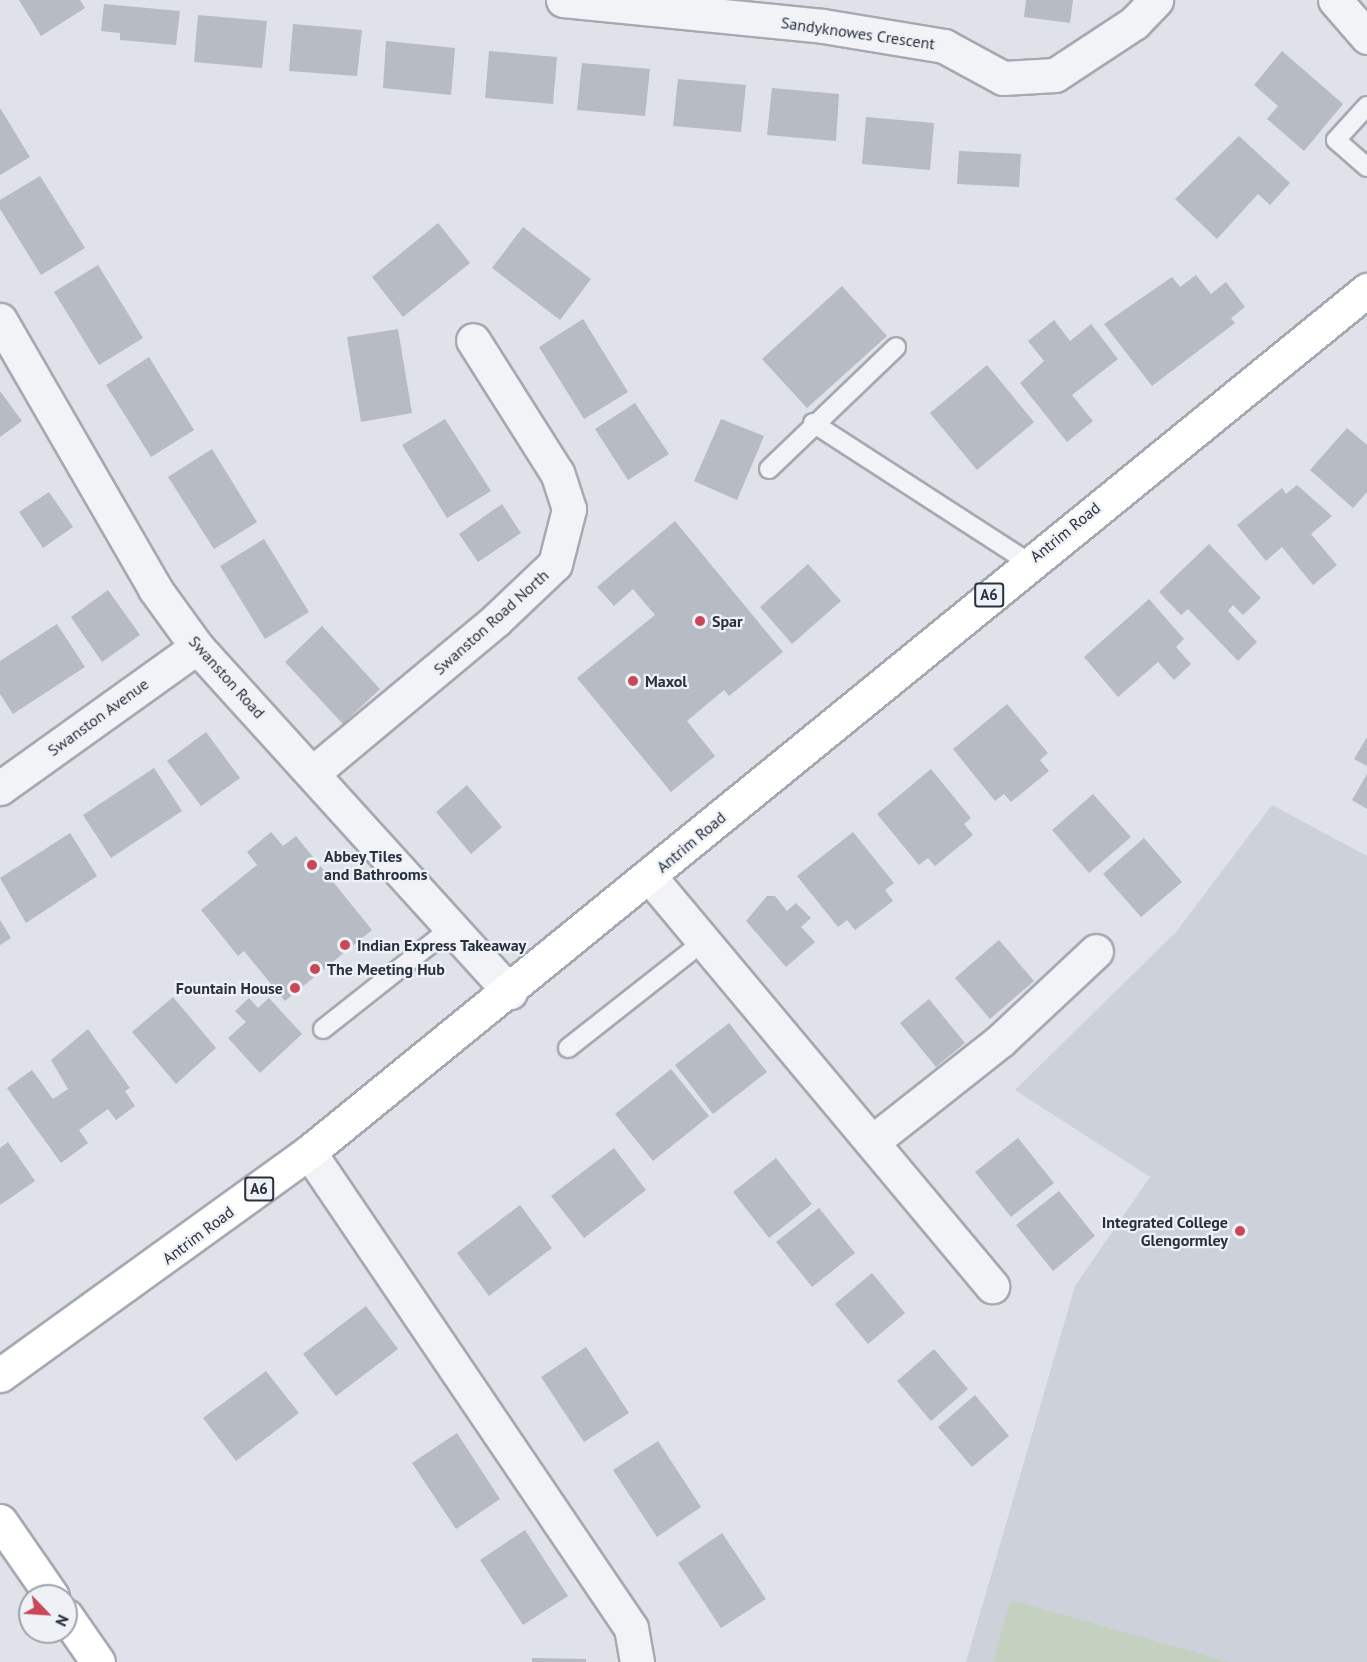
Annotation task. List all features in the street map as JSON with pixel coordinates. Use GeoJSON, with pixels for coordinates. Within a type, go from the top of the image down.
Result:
{"type":"FeatureCollection","features":[{"type":"Feature","properties":{"kind":"main road","name":"Antrim Road"},"geometry":{"type":"LineString","coordinates":[[0,1375],[309,1152],[510,992],[1028,562],[1367,290]]}},
{"type":"Feature","properties":{"kind":"main road"},"geometry":{"type":"LineString","coordinates":[[0,1521],[44,1584]]}},
{"type":"Feature","properties":{"kind":"main road"},"geometry":{"type":"LineString","coordinates":[[0,1551],[41,1584]]}},
{"type":"Feature","properties":{"kind":"main road"},"geometry":{"type":"LineString","coordinates":[[78,1633],[98,1662]]}},
{"type":"Feature","properties":{"kind":"street","name":"Sandyknowes Crescent"},"geometry":{"type":"LineString","coordinates":[[563,0],[823,26],[933,44],[1003,78],[1055,75],[1134,23],[1156,0]]}},
{"type":"Feature","properties":{"kind":"street"},"geometry":{"type":"LineString","coordinates":[[1335,0],[1367,37]]}},
{"type":"Feature","properties":{"kind":"street","name":"Swanston Road"},"geometry":{"type":"LineString","coordinates":[[0,320],[155,589],[197,647],[315,771],[510,992]]}},
{"type":"Feature","properties":{"kind":"street","name":"Swanston Road North"},"geometry":{"type":"LineString","coordinates":[[315,771],[496,620],[555,564],[569,509],[557,473],[473,340]]}},
{"type":"Feature","properties":{"kind":"street","name":"Swanston Avenue"},"geometry":{"type":"LineString","coordinates":[[0,788],[197,647]]}},
{"type":"Feature","properties":{"kind":"street"},"geometry":{"type":"LineString","coordinates":[[649,876],[992,1286]]}},
{"type":"Feature","properties":{"kind":"street"},"geometry":{"type":"LineString","coordinates":[[872,1142],[1001,1040],[1096,951]]}},
{"type":"Feature","properties":{"kind":"street"},"geometry":{"type":"LineString","coordinates":[[309,1152],[631,1628],[637,1662]]}},
{"type":"Feature","properties":{"kind":"lane"},"geometry":{"type":"LineString","coordinates":[[1367,106],[1336,140],[1367,167]]}},
{"type":"Feature","properties":{"kind":"lane"},"geometry":{"type":"LineString","coordinates":[[769,469],[813,423],[896,347]]}},
{"type":"Feature","properties":{"kind":"lane"},"geometry":{"type":"LineString","coordinates":[[813,423],[1028,562]]}},
{"type":"Feature","properties":{"kind":"lane"},"geometry":{"type":"LineString","coordinates":[[323,1029],[452,927]]}},
{"type":"Feature","properties":{"kind":"lane"},"geometry":{"type":"LineString","coordinates":[[568,1048],[704,941]]}},
{"type":"Feature","properties":{"kind":"shaded area","name":"Integrated College Glengormley"},"geometry":{"type":"Polygon","coordinates":[[[1272,805],[1367,856],[1367,1662],[966,1662],[1075,1286],[1150,1177],[1015,1090],[1176,932],[1272,805]]]}},
{"type":"Feature","properties":{"kind":"green space"},"geometry":{"type":"Polygon","coordinates":[[[1011,1600],[1229,1662],[993,1662],[1011,1600]]]}},
{"type":"Feature","properties":{"kind":"building"},"geometry":{"type":"Polygon","coordinates":[[[19,0],[80,0],[85,8],[41,36],[19,0]]]}},
{"type":"Feature","properties":{"kind":"building"},"geometry":{"type":"Polygon","coordinates":[[[1026,0],[1073,0],[1070,23],[1024,17],[1026,0]]]}},
{"type":"Feature","properties":{"kind":"building"},"geometry":{"type":"Polygon","coordinates":[[[104,4],[180,11],[176,45],[120,40],[120,33],[101,31],[104,4]]]}},
{"type":"Feature","properties":{"kind":"building"},"geometry":{"type":"Polygon","coordinates":[[[198,15],[267,21],[262,68],[194,62],[198,15]]]}},
{"type":"Feature","properties":{"kind":"building"},"geometry":{"type":"Polygon","coordinates":[[[293,24],[362,30],[357,76],[289,71],[293,24]]]}},
{"type":"Feature","properties":{"kind":"building"},"geometry":{"type":"Polygon","coordinates":[[[386,41],[455,48],[451,95],[383,88],[386,41]]]}},
{"type":"Feature","properties":{"kind":"building"},"geometry":{"type":"Polygon","coordinates":[[[489,51],[557,57],[553,104],[485,98],[489,51]]]}},
{"type":"Feature","properties":{"kind":"building"},"geometry":{"type":"Polygon","coordinates":[[[1282,51],[1343,104],[1304,151],[1267,119],[1278,106],[1254,85],[1282,51]]]}},
{"type":"Feature","properties":{"kind":"building"},"geometry":{"type":"Polygon","coordinates":[[[582,63],[650,69],[645,116],[577,110],[582,63]]]}},
{"type":"Feature","properties":{"kind":"building"},"geometry":{"type":"Polygon","coordinates":[[[678,79],[746,85],[741,132],[673,126],[678,79]]]}},
{"type":"Feature","properties":{"kind":"building"},"geometry":{"type":"Polygon","coordinates":[[[772,88],[839,94],[836,141],[767,135],[772,88]]]}},
{"type":"Feature","properties":{"kind":"building"},"geometry":{"type":"Polygon","coordinates":[[[0,108],[30,157],[0,175],[0,108]]]}},
{"type":"Feature","properties":{"kind":"building"},"geometry":{"type":"Polygon","coordinates":[[[866,117],[934,123],[930,170],[862,164],[866,117]]]}},
{"type":"Feature","properties":{"kind":"building"},"geometry":{"type":"Polygon","coordinates":[[[1239,136],[1290,183],[1270,205],[1258,194],[1217,239],[1175,199],[1239,136]]]}},
{"type":"Feature","properties":{"kind":"building"},"geometry":{"type":"Polygon","coordinates":[[[959,151],[1021,154],[1019,187],[957,184],[959,151]]]}},
{"type":"Feature","properties":{"kind":"building"},"geometry":{"type":"Polygon","coordinates":[[[40,176],[85,248],[41,275],[0,209],[0,200],[40,176]]]}},
{"type":"Feature","properties":{"kind":"building"},"geometry":{"type":"Polygon","coordinates":[[[438,223],[470,263],[403,317],[372,277],[438,223]]]}},
{"type":"Feature","properties":{"kind":"building"},"geometry":{"type":"Polygon","coordinates":[[[523,227],[591,279],[560,320],[492,268],[523,227]]]}},
{"type":"Feature","properties":{"kind":"building"},"geometry":{"type":"Polygon","coordinates":[[[98,265],[143,338],[99,365],[54,292],[98,265]]]}},
{"type":"Feature","properties":{"kind":"building"},"geometry":{"type":"Polygon","coordinates":[[[1196,275],[1211,294],[1226,282],[1245,307],[1231,318],[1235,323],[1152,386],[1104,324],[1172,277],[1180,287],[1196,275]]]}},
{"type":"Feature","properties":{"kind":"building"},"geometry":{"type":"Polygon","coordinates":[[[842,286],[887,336],[807,408],[762,359],[842,286]]]}},
{"type":"Feature","properties":{"kind":"building"},"geometry":{"type":"Polygon","coordinates":[[[583,319],[628,392],[584,419],[539,347],[583,319]]]}},
{"type":"Feature","properties":{"kind":"building"},"geometry":{"type":"Polygon","coordinates":[[[1054,320],[1070,341],[1091,324],[1118,359],[1072,395],[1093,421],[1067,442],[1020,383],[1044,361],[1028,341],[1054,320]]]}},
{"type":"Feature","properties":{"kind":"building"},"geometry":{"type":"Polygon","coordinates":[[[398,329],[412,413],[361,422],[347,337],[398,329]]]}},
{"type":"Feature","properties":{"kind":"building"},"geometry":{"type":"Polygon","coordinates":[[[149,357],[194,430],[151,457],[106,385],[149,357]]]}},
{"type":"Feature","properties":{"kind":"building"},"geometry":{"type":"Polygon","coordinates":[[[987,365],[1034,422],[977,470],[930,413],[987,365]]]}},
{"type":"Feature","properties":{"kind":"building"},"geometry":{"type":"Polygon","coordinates":[[[0,391],[22,421],[0,437],[0,391]]]}},
{"type":"Feature","properties":{"kind":"building"},"geometry":{"type":"Polygon","coordinates":[[[635,403],[669,454],[628,480],[595,429],[635,403]]]}},
{"type":"Feature","properties":{"kind":"building"},"geometry":{"type":"Polygon","coordinates":[[[445,419],[491,491],[447,518],[402,445],[445,419]]]}},
{"type":"Feature","properties":{"kind":"building"},"geometry":{"type":"Polygon","coordinates":[[[721,419],[764,436],[737,500],[694,481],[721,419]]]}},
{"type":"Feature","properties":{"kind":"building"},"geometry":{"type":"Polygon","coordinates":[[[1347,428],[1367,445],[1367,492],[1353,508],[1310,470],[1347,428]]]}},
{"type":"Feature","properties":{"kind":"building"},"geometry":{"type":"Polygon","coordinates":[[[212,449],[257,522],[214,549],[168,477],[212,449]]]}},
{"type":"Feature","properties":{"kind":"building"},"geometry":{"type":"Polygon","coordinates":[[[1297,485],[1332,516],[1311,534],[1337,565],[1313,585],[1282,547],[1266,561],[1237,525],[1282,488],[1286,494],[1297,485]]]}},
{"type":"Feature","properties":{"kind":"building"},"geometry":{"type":"Polygon","coordinates":[[[49,492],[73,527],[43,548],[19,512],[49,492]]]}},
{"type":"Feature","properties":{"kind":"building"},"geometry":{"type":"Polygon","coordinates":[[[502,504],[521,533],[478,562],[459,534],[502,504]]]}},
{"type":"Feature","properties":{"kind":"building"},"geometry":{"type":"Polygon","coordinates":[[[675,521],[783,652],[729,696],[724,690],[687,721],[715,756],[671,792],[577,678],[655,615],[633,589],[614,606],[597,587],[675,521]]]}},
{"type":"Feature","properties":{"kind":"building"},"geometry":{"type":"Polygon","coordinates":[[[264,539],[309,612],[265,639],[220,566],[264,539]]]}},
{"type":"Feature","properties":{"kind":"building"},"geometry":{"type":"Polygon","coordinates":[[[1209,544],[1261,598],[1243,615],[1233,605],[1228,611],[1257,642],[1238,661],[1188,609],[1181,615],[1159,592],[1209,544]]]}},
{"type":"Feature","properties":{"kind":"building"},"geometry":{"type":"Polygon","coordinates":[[[808,564],[841,601],[792,644],[760,607],[808,564]]]}},
{"type":"Feature","properties":{"kind":"building"},"geometry":{"type":"Polygon","coordinates":[[[108,590],[140,635],[102,662],[71,617],[108,590]]]}},
{"type":"Feature","properties":{"kind":"building"},"geometry":{"type":"Polygon","coordinates":[[[1149,599],[1184,639],[1176,647],[1191,664],[1174,680],[1158,662],[1118,697],[1084,657],[1149,599]]]}},
{"type":"Feature","properties":{"kind":"building"},"geometry":{"type":"Polygon","coordinates":[[[57,624],[85,667],[13,714],[0,694],[0,661],[57,624]]]}},
{"type":"Feature","properties":{"kind":"building"},"geometry":{"type":"Polygon","coordinates":[[[322,626],[380,689],[343,724],[285,662],[322,626]]]}},
{"type":"Feature","properties":{"kind":"building"},"geometry":{"type":"Polygon","coordinates":[[[1007,704],[1048,753],[1040,760],[1049,771],[1011,802],[1004,794],[995,801],[953,749],[1007,704]]]}},
{"type":"Feature","properties":{"kind":"building"},"geometry":{"type":"Polygon","coordinates":[[[206,732],[240,778],[201,806],[167,761],[206,732]]]}},
{"type":"Feature","properties":{"kind":"building"},"geometry":{"type":"Polygon","coordinates":[[[1367,737],[1367,766],[1354,759],[1367,737]]]}},
{"type":"Feature","properties":{"kind":"building"},"geometry":{"type":"Polygon","coordinates":[[[154,768],[182,811],[111,858],[83,815],[154,768]]]}},
{"type":"Feature","properties":{"kind":"building"},"geometry":{"type":"Polygon","coordinates":[[[931,769],[971,818],[964,824],[973,835],[935,866],[928,858],[919,865],[877,814],[931,769]]]}},
{"type":"Feature","properties":{"kind":"building"},"geometry":{"type":"Polygon","coordinates":[[[1367,774],[1367,809],[1352,800],[1367,774]]]}},
{"type":"Feature","properties":{"kind":"building"},"geometry":{"type":"Polygon","coordinates":[[[467,785],[502,827],[471,854],[436,812],[467,785]]]}},
{"type":"Feature","properties":{"kind":"building"},"geometry":{"type":"Polygon","coordinates":[[[1093,794],[1131,837],[1089,873],[1052,830],[1093,794]]]}},
{"type":"Feature","properties":{"kind":"building"},"geometry":{"type":"Polygon","coordinates":[[[271,832],[283,846],[296,836],[372,930],[285,1001],[244,951],[238,956],[201,910],[257,865],[247,852],[271,832]]]}},
{"type":"Feature","properties":{"kind":"building"},"geometry":{"type":"Polygon","coordinates":[[[853,832],[894,883],[885,890],[893,901],[855,930],[847,920],[838,927],[797,876],[853,832]]]}},
{"type":"Feature","properties":{"kind":"building"},"geometry":{"type":"Polygon","coordinates":[[[70,833],[97,876],[26,923],[0,878],[70,833]]]}},
{"type":"Feature","properties":{"kind":"building"},"geometry":{"type":"Polygon","coordinates":[[[1144,838],[1182,882],[1141,917],[1103,874],[1144,838]]]}},
{"type":"Feature","properties":{"kind":"building"},"geometry":{"type":"Polygon","coordinates":[[[767,896],[775,896],[787,911],[796,903],[811,918],[801,927],[815,942],[786,967],[746,921],[767,896]]]}},
{"type":"Feature","properties":{"kind":"building"},"geometry":{"type":"Polygon","coordinates":[[[0,920],[11,938],[0,945],[0,920]]]}},
{"type":"Feature","properties":{"kind":"building"},"geometry":{"type":"Polygon","coordinates":[[[999,940],[1034,981],[990,1019],[955,978],[999,940]]]}},
{"type":"Feature","properties":{"kind":"building"},"geometry":{"type":"Polygon","coordinates":[[[173,997],[216,1048],[176,1084],[132,1032],[173,997]]]}},
{"type":"Feature","properties":{"kind":"building"},"geometry":{"type":"Polygon","coordinates":[[[249,998],[258,1008],[269,998],[302,1034],[260,1073],[228,1038],[246,1022],[235,1011],[249,998]]]}},
{"type":"Feature","properties":{"kind":"building"},"geometry":{"type":"Polygon","coordinates":[[[929,999],[965,1043],[936,1067],[900,1023],[929,999]]]}},
{"type":"Feature","properties":{"kind":"building"},"geometry":{"type":"Polygon","coordinates":[[[729,1023],[767,1072],[713,1114],[675,1065],[729,1023]]]}},
{"type":"Feature","properties":{"kind":"building"},"geometry":{"type":"Polygon","coordinates":[[[88,1029],[130,1088],[125,1091],[135,1106],[116,1120],[108,1109],[79,1130],[88,1143],[61,1163],[7,1088],[32,1070],[53,1099],[68,1089],[51,1060],[88,1029]]]}},
{"type":"Feature","properties":{"kind":"building"},"geometry":{"type":"Polygon","coordinates":[[[671,1069],[709,1116],[653,1161],[615,1114],[671,1069]]]}},
{"type":"Feature","properties":{"kind":"building"},"geometry":{"type":"Polygon","coordinates":[[[1018,1138],[1054,1183],[1011,1217],[975,1172],[1018,1138]]]}},
{"type":"Feature","properties":{"kind":"building"},"geometry":{"type":"Polygon","coordinates":[[[8,1142],[35,1181],[0,1205],[0,1148],[8,1142]]]}},
{"type":"Feature","properties":{"kind":"building"},"geometry":{"type":"Polygon","coordinates":[[[614,1148],[646,1190],[584,1238],[551,1196],[614,1148]]]}},
{"type":"Feature","properties":{"kind":"building"},"geometry":{"type":"Polygon","coordinates":[[[776,1158],[812,1204],[769,1238],[733,1192],[776,1158]]]}},
{"type":"Feature","properties":{"kind":"building"},"geometry":{"type":"Polygon","coordinates":[[[1059,1191],[1095,1236],[1053,1271],[1016,1225],[1059,1191]]]}},
{"type":"Feature","properties":{"kind":"building"},"geometry":{"type":"Polygon","coordinates":[[[520,1205],[552,1248],[489,1296],[457,1253],[520,1205]]]}},
{"type":"Feature","properties":{"kind":"building"},"geometry":{"type":"Polygon","coordinates":[[[819,1208],[855,1253],[812,1287],[776,1242],[819,1208]]]}},
{"type":"Feature","properties":{"kind":"building"},"geometry":{"type":"Polygon","coordinates":[[[872,1273],[905,1313],[868,1344],[835,1304],[872,1273]]]}},
{"type":"Feature","properties":{"kind":"building"},"geometry":{"type":"Polygon","coordinates":[[[366,1306],[398,1349],[336,1396],[303,1354],[366,1306]]]}},
{"type":"Feature","properties":{"kind":"building"},"geometry":{"type":"Polygon","coordinates":[[[586,1347],[629,1413],[584,1442],[541,1377],[586,1347]]]}},
{"type":"Feature","properties":{"kind":"building"},"geometry":{"type":"Polygon","coordinates":[[[934,1349],[968,1389],[931,1421],[897,1381],[934,1349]]]}},
{"type":"Feature","properties":{"kind":"building"},"geometry":{"type":"Polygon","coordinates":[[[266,1371],[299,1413],[236,1461],[203,1418],[266,1371]]]}},
{"type":"Feature","properties":{"kind":"building"},"geometry":{"type":"Polygon","coordinates":[[[975,1395],[1009,1436],[972,1467],[938,1427],[975,1395]]]}},
{"type":"Feature","properties":{"kind":"building"},"geometry":{"type":"Polygon","coordinates":[[[457,1433],[500,1499],[456,1529],[412,1463],[457,1433]]]}},
{"type":"Feature","properties":{"kind":"building"},"geometry":{"type":"Polygon","coordinates":[[[658,1441],[701,1507],[657,1537],[613,1470],[658,1441]]]}},
{"type":"Feature","properties":{"kind":"building"},"geometry":{"type":"Polygon","coordinates":[[[525,1530],[568,1596],[523,1625],[480,1560],[525,1530]]]}},
{"type":"Feature","properties":{"kind":"building"},"geometry":{"type":"Polygon","coordinates":[[[722,1533],[766,1599],[721,1628],[678,1563],[722,1533]]]}},
{"type":"Feature","properties":{"kind":"building"},"geometry":{"type":"Polygon","coordinates":[[[532,1658],[586,1659],[586,1662],[532,1662],[532,1658]]]}},
{"type":"Feature","properties":{"kind":"place","name":"Spar"},"geometry":{"type":"Point","coordinates":[700,621]}},
{"type":"Feature","properties":{"kind":"place","name":"Maxol"},"geometry":{"type":"Point","coordinates":[633,681]}},
{"type":"Feature","properties":{"kind":"place","name":"Abbey Tiles and Bathrooms"},"geometry":{"type":"Point","coordinates":[312,865]}},
{"type":"Feature","properties":{"kind":"place","name":"Indian Express Takeaway"},"geometry":{"type":"Point","coordinates":[345,945]}},
{"type":"Feature","properties":{"kind":"place","name":"The Meeting Hub"},"geometry":{"type":"Point","coordinates":[315,969]}},
{"type":"Feature","properties":{"kind":"place","name":"Fountain House"},"geometry":{"type":"Point","coordinates":[295,988]}},
{"type":"Feature","properties":{"kind":"place","name":"Integrated College Glengormley"},"geometry":{"type":"Point","coordinates":[1240,1231]}}]}
